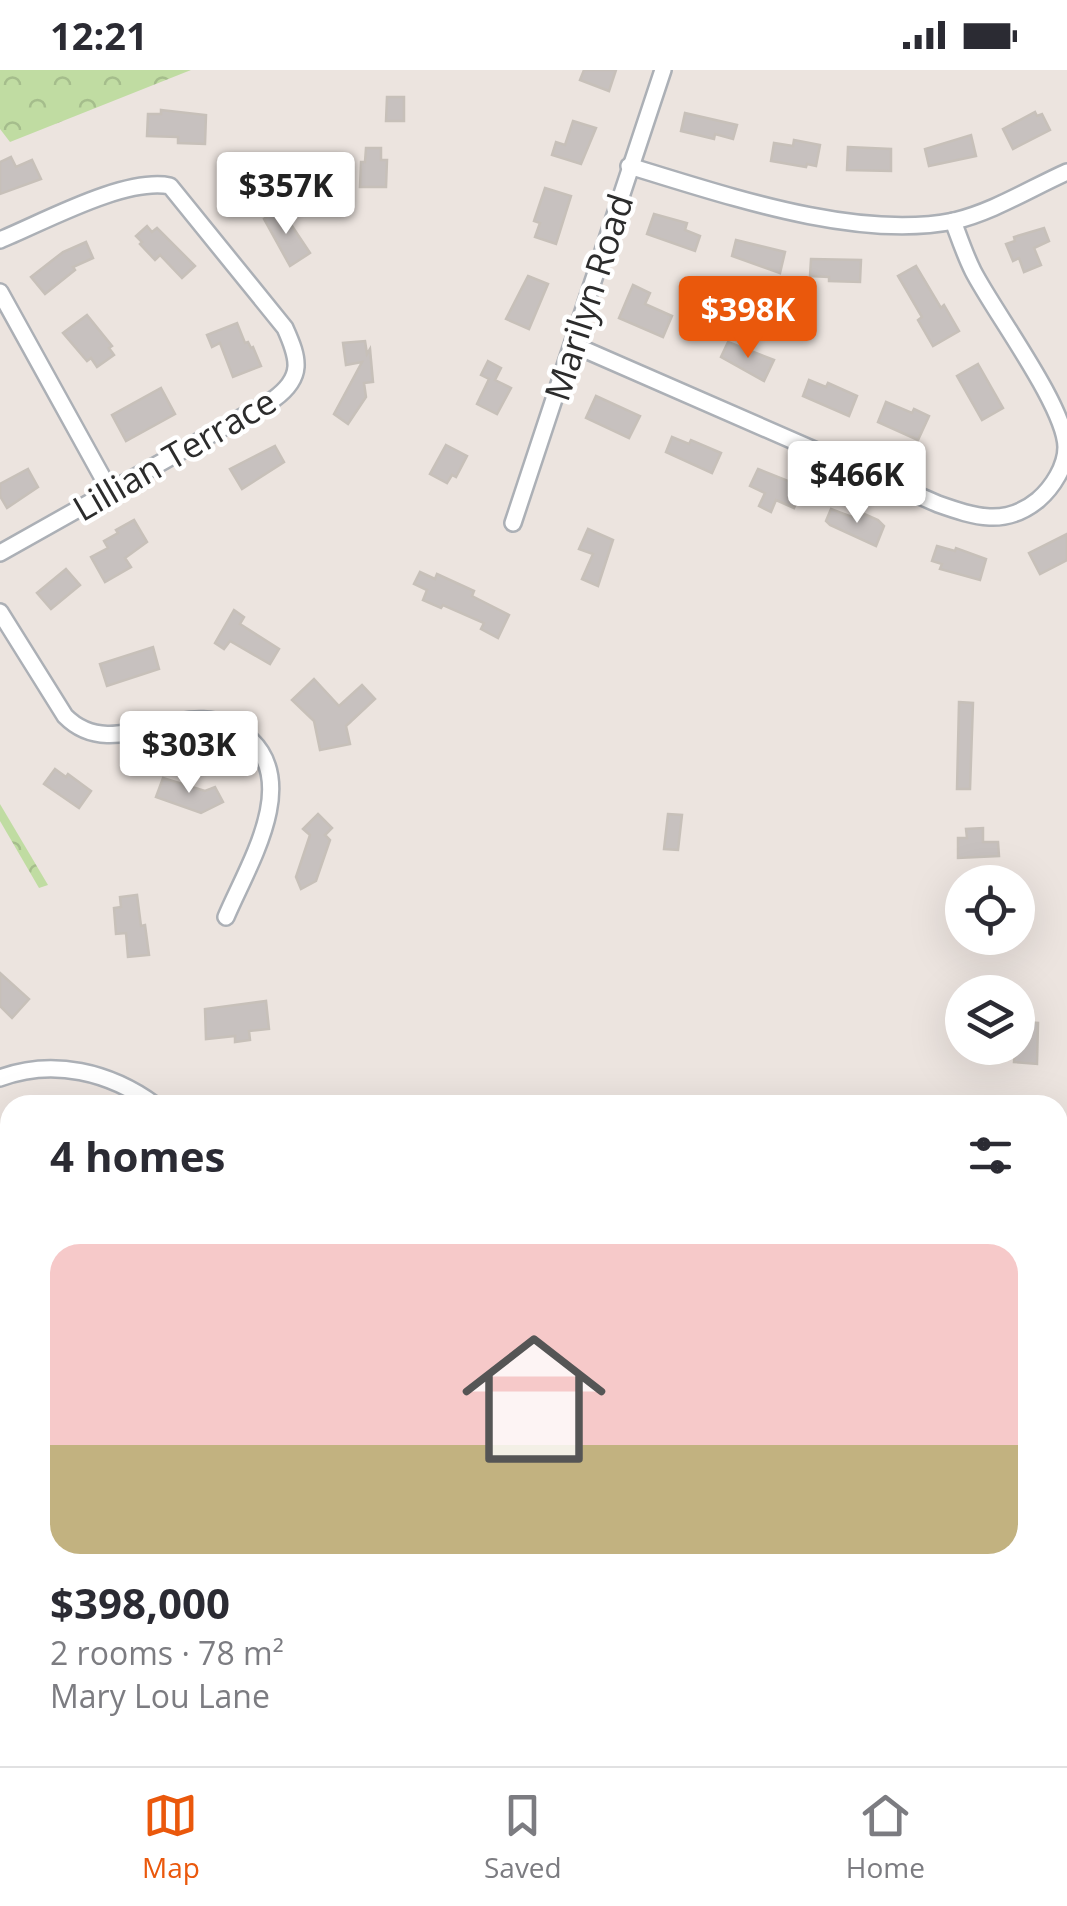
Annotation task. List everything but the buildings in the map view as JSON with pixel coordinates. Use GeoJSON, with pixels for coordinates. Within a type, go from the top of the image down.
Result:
{"type":"FeatureCollection","features":[{"type":"Feature","properties":{"kind":"street","name":"Marilyn Road"},"geometry":{"type":"LineString","coordinates":[[512,524],[663,70]]}},
{"type":"Feature","properties":{"kind":"street"},"geometry":{"type":"LineString","coordinates":[[629,166],[765,206],[895,224],[953,221],[1067,172]]}},
{"type":"Feature","properties":{"kind":"street","name":"Lillian Terrace"},"geometry":{"type":"LineString","coordinates":[[0,240],[120,190],[153,182],[170,186],[285,328],[297,364],[288,388],[0,553]]}},
{"type":"Feature","properties":{"kind":"street"},"geometry":{"type":"LineString","coordinates":[[574,344],[938,504],[972,516],[1006,518],[1022,511],[1048,490],[1063,465],[1066,444],[1057,414],[972,270],[953,221]]}},
{"type":"Feature","properties":{"kind":"street"},"geometry":{"type":"LineString","coordinates":[[0,292],[110,491]]}},
{"type":"Feature","properties":{"kind":"street"},"geometry":{"type":"LineString","coordinates":[[0,612],[65,716],[80,728],[113,735],[205,718],[240,730],[260,749],[272,774],[271,801],[226,917]]}},
{"type":"Feature","properties":{"kind":"street"},"geometry":{"type":"LineString","coordinates":[[0,1078],[33,1070],[84,1072],[141,1095]]}},
{"type":"Feature","properties":{"kind":"green space"},"geometry":{"type":"Polygon","coordinates":[[[0,70],[191,70],[10,142],[0,129],[0,70]]]}},
{"type":"Feature","properties":{"kind":"green space"},"geometry":{"type":"Polygon","coordinates":[[[0,804],[48,885],[39,888],[0,821],[0,804]]]}}]}
